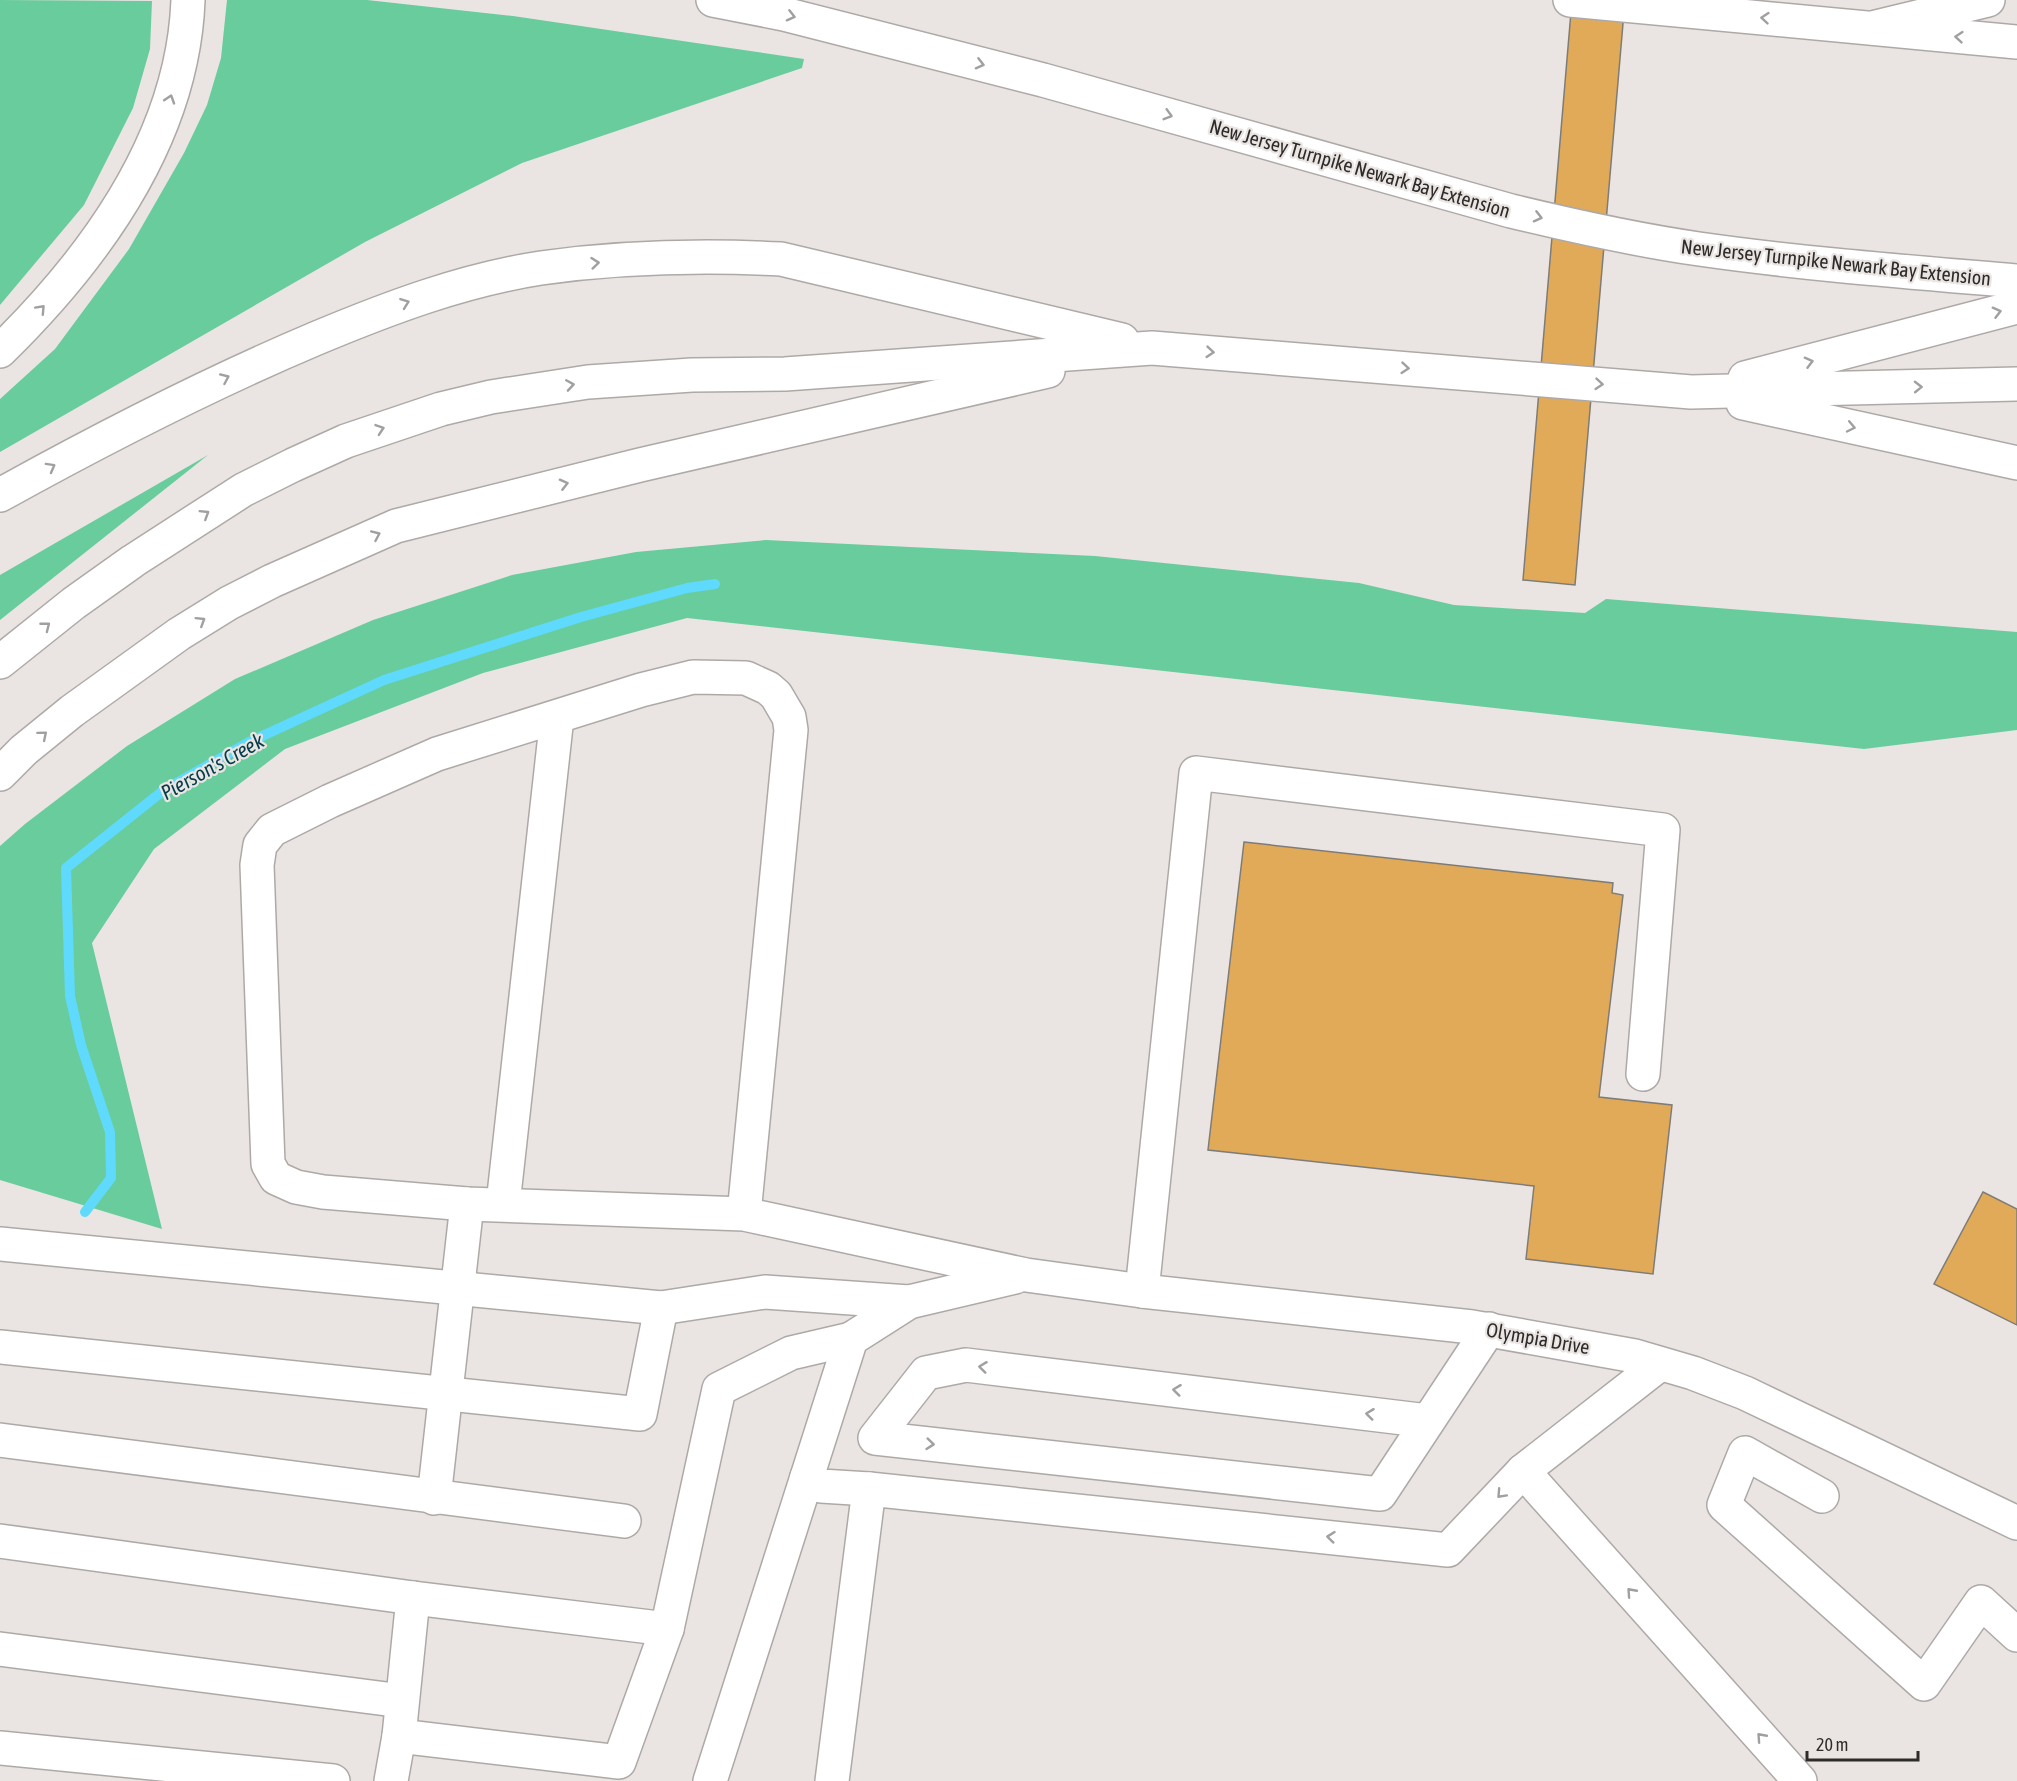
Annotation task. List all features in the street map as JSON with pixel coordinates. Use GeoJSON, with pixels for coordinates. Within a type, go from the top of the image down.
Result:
{"type":"FeatureCollection","features":[{"type":"Feature","properties":{"kind":"main road"},"geometry":{"type":"LineString","coordinates":[[0,351],[43,307],[79,264],[113,213],[148,153],[176,80],[182,54],[188,0]]}},
{"type":"Feature","properties":{"kind":"main road","name":"New Jersey Turnpike Newark Bay Extension"},"geometry":{"type":"LineString","coordinates":[[713,0],[784,14],[1043,80],[1511,211],[1581,228],[1698,249],[1789,260],[2017,281]]}},
{"type":"Feature","properties":{"kind":"main road"},"geometry":{"type":"LineString","coordinates":[[1570,0],[2017,42]]}},
{"type":"Feature","properties":{"kind":"main road"},"geometry":{"type":"LineString","coordinates":[[1870,28],[1988,0]]}},
{"type":"Feature","properties":{"kind":"main road"},"geometry":{"type":"LineString","coordinates":[[0,495],[142,419],[284,352],[430,294],[541,268],[664,258],[724,256],[781,259],[1152,348]]}},
{"type":"Feature","properties":{"kind":"main road"},"geometry":{"type":"LineString","coordinates":[[1691,392],[2017,307]]}},
{"type":"Feature","properties":{"kind":"main road"},"geometry":{"type":"LineString","coordinates":[[0,774],[24,750],[72,711],[179,634],[272,581],[396,526],[640,465],[1152,348]]}},
{"type":"Feature","properties":{"kind":"main road"},"geometry":{"type":"LineString","coordinates":[[0,662],[74,603],[133,561],[243,490],[346,441],[441,409],[491,397],[588,382],[692,375],[785,374],[1152,348],[1691,392],[2017,384]]}},
{"type":"Feature","properties":{"kind":"main road"},"geometry":{"type":"LineString","coordinates":[[1691,392],[2017,464]]}},
{"type":"Feature","properties":{"kind":"main road","name":"Olympia Drive"},"geometry":{"type":"LineString","coordinates":[[744,1214],[791,730],[789,717],[776,695],[758,682],[746,678],[693,677],[641,690],[437,754],[330,801],[272,830],[260,845],[257,865],[268,1164],[276,1178],[305,1189],[323,1192],[467,1204],[744,1214],[1026,1275],[1142,1291],[1489,1329],[1612,1352],[1694,1373],[1745,1393],[2017,1523]]}},
{"type":"Feature","properties":{"kind":"main road"},"geometry":{"type":"LineString","coordinates":[[503,1204],[557,717]]}},
{"type":"Feature","properties":{"kind":"main road"},"geometry":{"type":"LineString","coordinates":[[1142,1291],[1196,773],[1663,830],[1643,1074]]}},
{"type":"Feature","properties":{"kind":"main road"},"geometry":{"type":"LineString","coordinates":[[434,1498],[467,1204]]}},
{"type":"Feature","properties":{"kind":"main road"},"geometry":{"type":"LineString","coordinates":[[0,1244],[661,1308],[765,1292],[909,1302],[1026,1275]]}},
{"type":"Feature","properties":{"kind":"main road"},"geometry":{"type":"LineString","coordinates":[[399,1736],[619,1762],[667,1629],[719,1389],[791,1353],[851,1339],[909,1302]]}},
{"type":"Feature","properties":{"kind":"main road"},"geometry":{"type":"LineString","coordinates":[[0,1347],[640,1414],[661,1308]]}},
{"type":"Feature","properties":{"kind":"main road"},"geometry":{"type":"LineString","coordinates":[[1428,1421],[966,1365],[926,1373],[875,1438],[1380,1494],[1489,1329]]}},
{"type":"Feature","properties":{"kind":"main road"},"geometry":{"type":"LineString","coordinates":[[710,1781],[851,1339]]}},
{"type":"Feature","properties":{"kind":"main road"},"geometry":{"type":"LineString","coordinates":[[807,1477],[821,1486],[869,1489],[1448,1551],[1523,1471],[1660,1364]]}},
{"type":"Feature","properties":{"kind":"main road"},"geometry":{"type":"LineString","coordinates":[[0,1440],[624,1521]]}},
{"type":"Feature","properties":{"kind":"main road"},"geometry":{"type":"LineString","coordinates":[[1822,1496],[1745,1453],[1724,1505],[1924,1684],[1981,1602],[2017,1635]]}},
{"type":"Feature","properties":{"kind":"main road"},"geometry":{"type":"LineString","coordinates":[[1523,1471],[1800,1781]]}},
{"type":"Feature","properties":{"kind":"main road"},"geometry":{"type":"LineString","coordinates":[[832,1781],[869,1489]]}},
{"type":"Feature","properties":{"kind":"main road"},"geometry":{"type":"LineString","coordinates":[[0,1541],[413,1598],[667,1629]]}},
{"type":"Feature","properties":{"kind":"main road"},"geometry":{"type":"LineString","coordinates":[[391,1781],[399,1736],[413,1598]]}},
{"type":"Feature","properties":{"kind":"main road"},"geometry":{"type":"LineString","coordinates":[[0,1649],[402,1701]]}},
{"type":"Feature","properties":{"kind":"main road"},"geometry":{"type":"LineString","coordinates":[[0,1748],[333,1781]]}},
{"type":"Feature","properties":{"kind":"green space"},"geometry":{"type":"Polygon","coordinates":[[[0,0],[152,1],[150,49],[133,108],[84,205],[0,305],[0,0]]]}},
{"type":"Feature","properties":{"kind":"green space"},"geometry":{"type":"Polygon","coordinates":[[[227,0],[367,0],[513,16],[804,59],[802,68],[522,163],[365,242],[0,452],[0,399],[55,349],[129,249],[184,153],[207,105],[221,58],[227,0]]]}},
{"type":"Feature","properties":{"kind":"green space"},"geometry":{"type":"Polygon","coordinates":[[[208,455],[0,620],[0,575],[208,455]]]}},
{"type":"Feature","properties":{"kind":"green space"},"geometry":{"type":"Polygon","coordinates":[[[766,540],[1095,556],[1359,583],[1454,605],[1585,613],[1606,599],[2017,632],[2017,730],[1864,749],[687,618],[483,673],[285,749],[154,849],[92,943],[162,1229],[0,1180],[0,846],[25,824],[127,746],[235,679],[373,620],[512,575],[636,552],[766,540]]]}},
{"type":"Feature","properties":{"kind":"building"},"geometry":{"type":"Polygon","coordinates":[[[1572,0],[1625,0],[1575,585],[1523,580],[1572,0]]]}},
{"type":"Feature","properties":{"kind":"building"},"geometry":{"type":"Polygon","coordinates":[[[1244,842],[1613,883],[1612,893],[1623,895],[1599,1097],[1672,1105],[1653,1274],[1526,1259],[1534,1186],[1208,1150],[1244,842]]]}},
{"type":"Feature","properties":{"kind":"building"},"geometry":{"type":"Polygon","coordinates":[[[1983,1192],[2017,1209],[2017,1325],[1934,1284],[1983,1192]]]}},
{"type":"Feature","properties":{"kind":"waterway","name":"Pierson's Creek"},"geometry":{"type":"LineString","coordinates":[[85,1212],[111,1178],[110,1132],[81,1045],[70,996],[66,868],[164,790],[249,742],[384,680],[581,617],[687,588],[715,584]]}}]}
